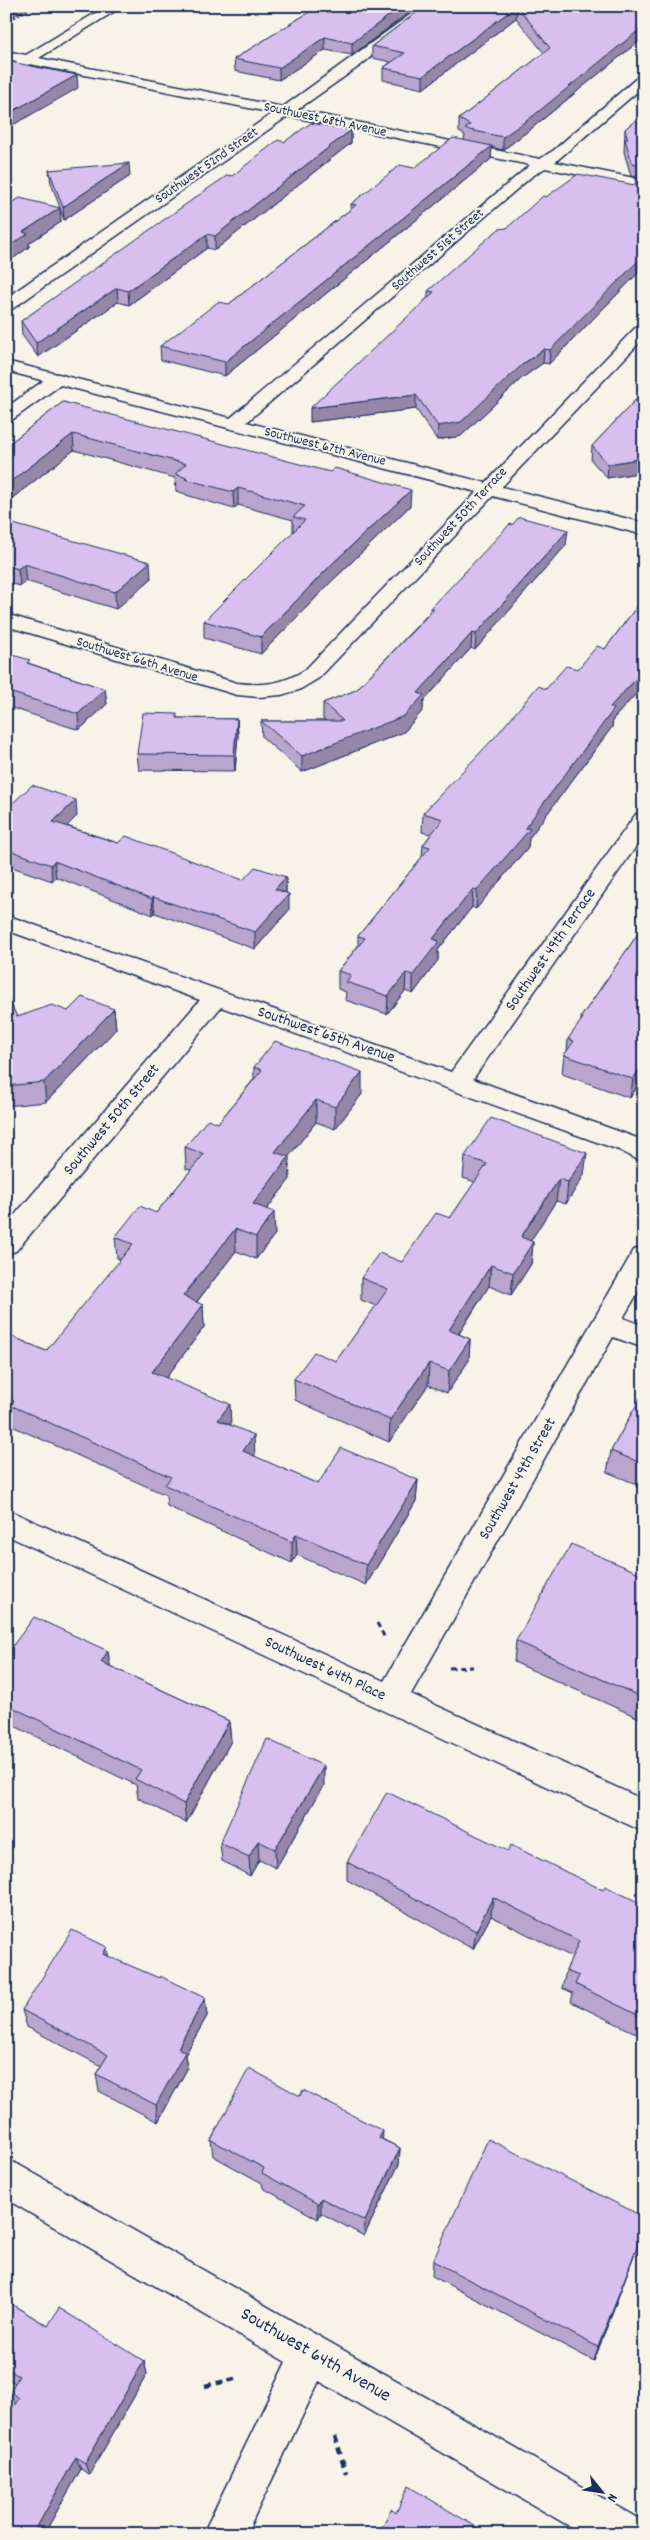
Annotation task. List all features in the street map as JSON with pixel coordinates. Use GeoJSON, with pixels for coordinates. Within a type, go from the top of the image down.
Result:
{"type":"FeatureCollection","features":[{"type":"Feature","properties":{"kind":"street"},"geometry":{"type":"LineString","coordinates":[[11,72],[44,48],[117,6]]}},
{"type":"Feature","properties":{"kind":"street","name":"Southwest 52nd Street"},"geometry":{"type":"LineString","coordinates":[[6,306],[285,112],[431,6]]}},
{"type":"Feature","properties":{"kind":"street","name":"Southwest 68th Avenue"},"geometry":{"type":"LineString","coordinates":[[6,55],[644,184]]}},
{"type":"Feature","properties":{"kind":"street","name":"Southwest 51st Street"},"geometry":{"type":"LineString","coordinates":[[234,424],[526,174],[543,164],[644,80]]}},
{"type":"Feature","properties":{"kind":"street","name":"Southwest 50th Terrace"},"geometry":{"type":"LineString","coordinates":[[269,691],[290,686],[312,674],[644,328]]}},
{"type":"Feature","properties":{"kind":"street","name":"Southwest 67th Avenue"},"geometry":{"type":"LineString","coordinates":[[6,366],[644,529]]}},
{"type":"Feature","properties":{"kind":"street"},"geometry":{"type":"LineString","coordinates":[[6,416],[57,378]]}},
{"type":"Feature","properties":{"kind":"street","name":"Southwest 66th Avenue"},"geometry":{"type":"LineString","coordinates":[[6,620],[226,687],[247,691],[269,691]]}},
{"type":"Feature","properties":{"kind":"street","name":"Southwest 49th Terrace"},"geometry":{"type":"LineString","coordinates":[[458,1081],[644,819]]}},
{"type":"Feature","properties":{"kind":"street","name":"Southwest 65th Avenue"},"geometry":{"type":"LineString","coordinates":[[6,922],[458,1081],[628,1144],[644,1154]]}},
{"type":"Feature","properties":{"kind":"street","name":"Southwest 50th Street"},"geometry":{"type":"LineString","coordinates":[[6,1244],[217,996]]}},
{"type":"Feature","properties":{"kind":"street","name":"Southwest 49th Street"},"geometry":{"type":"LineString","coordinates":[[391,1700],[644,1258]]}},
{"type":"Feature","properties":{"kind":"street"},"geometry":{"type":"LineString","coordinates":[[607,1323],[644,1337]]}},
{"type":"Feature","properties":{"kind":"street","name":"Southwest 64th Place"},"geometry":{"type":"LineString","coordinates":[[6,1521],[644,1817]]}},
{"type":"Feature","properties":{"kind":"street","name":"Southwest 64th Avenue"},"geometry":{"type":"LineString","coordinates":[[6,2178],[624,2534]]}},
{"type":"Feature","properties":{"kind":"street"},"geometry":{"type":"LineString","coordinates":[[224,2534],[312,2354]]}},
{"type":"Feature","properties":{"kind":"path"},"geometry":{"type":"LineString","coordinates":[[6,22],[34,6]]}},
{"type":"Feature","properties":{"kind":"path"},"geometry":{"type":"LineString","coordinates":[[377,1623],[388,1642]]}},
{"type":"Feature","properties":{"kind":"path"},"geometry":{"type":"LineString","coordinates":[[448,1668],[473,1667]]}},
{"type":"Feature","properties":{"kind":"path"},"geometry":{"type":"LineString","coordinates":[[205,2386],[239,2378]]}},
{"type":"Feature","properties":{"kind":"path"},"geometry":{"type":"LineString","coordinates":[[335,2436],[346,2473]]}},
{"type":"Feature","properties":{"kind":"building"},"geometry":{"type":"Polygon","coordinates":[[[319,6],[402,6],[352,43],[325,37],[279,68],[234,59],[319,6]]]}},
{"type":"Feature","properties":{"kind":"building"},"geometry":{"type":"Polygon","coordinates":[[[425,6],[517,6],[423,76],[383,68],[405,53],[372,46],[425,6]]]}},
{"type":"Feature","properties":{"kind":"building"},"geometry":{"type":"Polygon","coordinates":[[[517,6],[644,6],[644,26],[533,116],[503,137],[465,129],[470,125],[459,119],[550,48],[517,6]]]}},
{"type":"Feature","properties":{"kind":"building"},"geometry":{"type":"Polygon","coordinates":[[[6,61],[77,75],[6,115],[6,61]]]}},
{"type":"Feature","properties":{"kind":"building"},"geometry":{"type":"Polygon","coordinates":[[[644,113],[644,166],[632,163],[625,139],[628,139],[625,129],[644,113]]]}},
{"type":"Feature","properties":{"kind":"building"},"geometry":{"type":"Polygon","coordinates":[[[311,123],[351,130],[215,236],[207,234],[128,291],[117,288],[36,343],[21,321],[206,190],[228,175],[232,176],[278,140],[284,142],[311,123]]]}},
{"type":"Feature","properties":{"kind":"building"},"geometry":{"type":"Polygon","coordinates":[[[453,138],[492,146],[225,362],[160,346],[218,302],[229,304],[356,205],[351,204],[400,165],[414,168],[453,138]]]}},
{"type":"Feature","properties":{"kind":"building"},"geometry":{"type":"Polygon","coordinates":[[[129,163],[63,207],[49,170],[129,163]]]}},
{"type":"Feature","properties":{"kind":"building"},"geometry":{"type":"Polygon","coordinates":[[[578,174],[640,186],[636,175],[644,176],[644,250],[638,256],[642,257],[550,350],[544,349],[523,364],[461,422],[438,426],[416,395],[310,408],[434,292],[428,291],[488,238],[499,229],[507,228],[543,196],[546,197],[578,174]]]}},
{"type":"Feature","properties":{"kind":"building"},"geometry":{"type":"Polygon","coordinates":[[[20,198],[60,208],[23,232],[28,234],[6,248],[6,204],[10,204],[20,198]]]}},
{"type":"Feature","properties":{"kind":"building"},"geometry":{"type":"Polygon","coordinates":[[[644,391],[644,458],[608,464],[592,446],[644,391]]]}},
{"type":"Feature","properties":{"kind":"building"},"geometry":{"type":"Polygon","coordinates":[[[63,402],[330,472],[335,468],[411,490],[332,564],[261,637],[204,621],[305,520],[293,517],[305,506],[238,488],[233,492],[185,479],[187,478],[175,474],[186,464],[73,434],[6,485],[6,446],[63,402]]]}},
{"type":"Feature","properties":{"kind":"building"},"geometry":{"type":"Polygon","coordinates":[[[519,517],[568,530],[476,634],[472,633],[418,693],[424,695],[404,716],[302,756],[261,721],[343,721],[323,703],[356,690],[434,609],[431,608],[510,524],[512,525],[519,517]]]}},
{"type":"Feature","properties":{"kind":"building"},"geometry":{"type":"Polygon","coordinates":[[[6,522],[150,562],[115,592],[24,564],[18,569],[6,565],[6,522]]]}},
{"type":"Feature","properties":{"kind":"building"},"geometry":{"type":"Polygon","coordinates":[[[644,597],[644,670],[610,707],[614,709],[525,828],[530,829],[477,890],[473,889],[433,939],[439,941],[413,975],[406,973],[388,996],[346,982],[351,975],[338,971],[365,938],[358,936],[430,847],[423,845],[443,819],[423,813],[495,737],[538,686],[546,689],[566,666],[578,669],[597,646],[605,649],[644,597]]]}},
{"type":"Feature","properties":{"kind":"building"},"geometry":{"type":"Polygon","coordinates":[[[6,653],[30,660],[27,663],[105,689],[78,714],[6,691],[6,653]]]}},
{"type":"Feature","properties":{"kind":"building"},"geometry":{"type":"Polygon","coordinates":[[[143,713],[177,714],[177,718],[237,719],[234,755],[137,754],[143,713]]]}},
{"type":"Feature","properties":{"kind":"building"},"geometry":{"type":"Polygon","coordinates":[[[32,785],[76,800],[53,822],[118,843],[126,836],[243,880],[255,867],[286,877],[275,889],[289,894],[255,932],[153,897],[152,899],[54,861],[51,865],[6,849],[6,800],[13,803],[32,785]]]}},
{"type":"Feature","properties":{"kind":"building"},"geometry":{"type":"Polygon","coordinates":[[[644,925],[644,1062],[633,1079],[564,1055],[574,1041],[568,1039],[583,1018],[581,1017],[644,925]]]}},
{"type":"Feature","properties":{"kind":"building"},"geometry":{"type":"Polygon","coordinates":[[[6,994],[17,1017],[52,1005],[68,1011],[82,997],[114,1009],[44,1082],[6,1086],[6,994]]]}},
{"type":"Feature","properties":{"kind":"building"},"geometry":{"type":"Polygon","coordinates":[[[275,1041],[362,1072],[335,1107],[316,1100],[275,1152],[289,1157],[253,1204],[274,1212],[256,1237],[235,1229],[183,1296],[203,1305],[152,1372],[230,1404],[218,1420],[254,1435],[243,1451],[318,1484],[341,1448],[418,1480],[366,1565],[296,1534],[292,1542],[165,1485],[171,1477],[10,1405],[14,1401],[6,1397],[6,1334],[46,1351],[133,1244],[115,1237],[140,1206],[156,1213],[204,1154],[185,1147],[208,1119],[218,1123],[262,1070],[254,1067],[275,1041]]]}},
{"type":"Feature","properties":{"kind":"building"},"geometry":{"type":"Polygon","coordinates":[[[491,1118],[587,1153],[568,1182],[559,1179],[521,1237],[533,1242],[513,1273],[491,1265],[449,1330],[470,1339],[449,1371],[429,1363],[390,1420],[294,1379],[314,1352],[336,1361],[388,1289],[361,1278],[379,1253],[402,1262],[436,1213],[450,1218],[487,1164],[465,1156],[491,1118]]]}},
{"type":"Feature","properties":{"kind":"building"},"geometry":{"type":"Polygon","coordinates":[[[644,1391],[644,1468],[640,1466],[641,1463],[611,1451],[644,1391]]]}},
{"type":"Feature","properties":{"kind":"building"},"geometry":{"type":"Polygon","coordinates":[[[571,1544],[644,1575],[644,1698],[516,1641],[571,1544]]]}},
{"type":"Feature","properties":{"kind":"building"},"geometry":{"type":"Polygon","coordinates":[[[34,1617],[108,1651],[101,1662],[229,1721],[184,1804],[135,1779],[141,1770],[6,1704],[6,1655],[34,1617]]]}},
{"type":"Feature","properties":{"kind":"building"},"geometry":{"type":"Polygon","coordinates":[[[267,1739],[324,1766],[275,1849],[258,1841],[249,1857],[220,1843],[267,1739]]]}},
{"type":"Feature","properties":{"kind":"building"},"geometry":{"type":"Polygon","coordinates":[[[387,1792],[508,1851],[511,1845],[603,1890],[605,1886],[644,1905],[644,2018],[575,1984],[579,1976],[566,1971],[579,1941],[493,1897],[476,1931],[347,1862],[387,1792]]]}},
{"type":"Feature","properties":{"kind":"building"},"geometry":{"type":"Polygon","coordinates":[[[72,1930],[107,1947],[103,1954],[159,1978],[160,1976],[205,1998],[178,2048],[185,2052],[156,2105],[96,2074],[108,2055],[22,2010],[72,1930]]]}},
{"type":"Feature","properties":{"kind":"building"},"geometry":{"type":"Polygon","coordinates":[[[249,2068],[300,2096],[303,2090],[383,2131],[379,2138],[400,2148],[365,2221],[321,2198],[318,2204],[262,2173],[264,2168],[211,2140],[249,2068]]]}},
{"type":"Feature","properties":{"kind":"building"},"geometry":{"type":"Polygon","coordinates":[[[488,2139],[644,2217],[644,2229],[598,2347],[433,2261],[488,2139]]]}},
{"type":"Feature","properties":{"kind":"building"},"geometry":{"type":"Polygon","coordinates":[[[6,2301],[48,2326],[59,2308],[144,2361],[85,2463],[76,2457],[33,2534],[6,2534],[6,2419],[19,2398],[10,2391],[19,2376],[6,2368],[6,2301]]]}},
{"type":"Feature","properties":{"kind":"building"},"geometry":{"type":"Polygon","coordinates":[[[408,2486],[488,2534],[379,2534],[391,2509],[396,2513],[408,2486]]]}}]}
